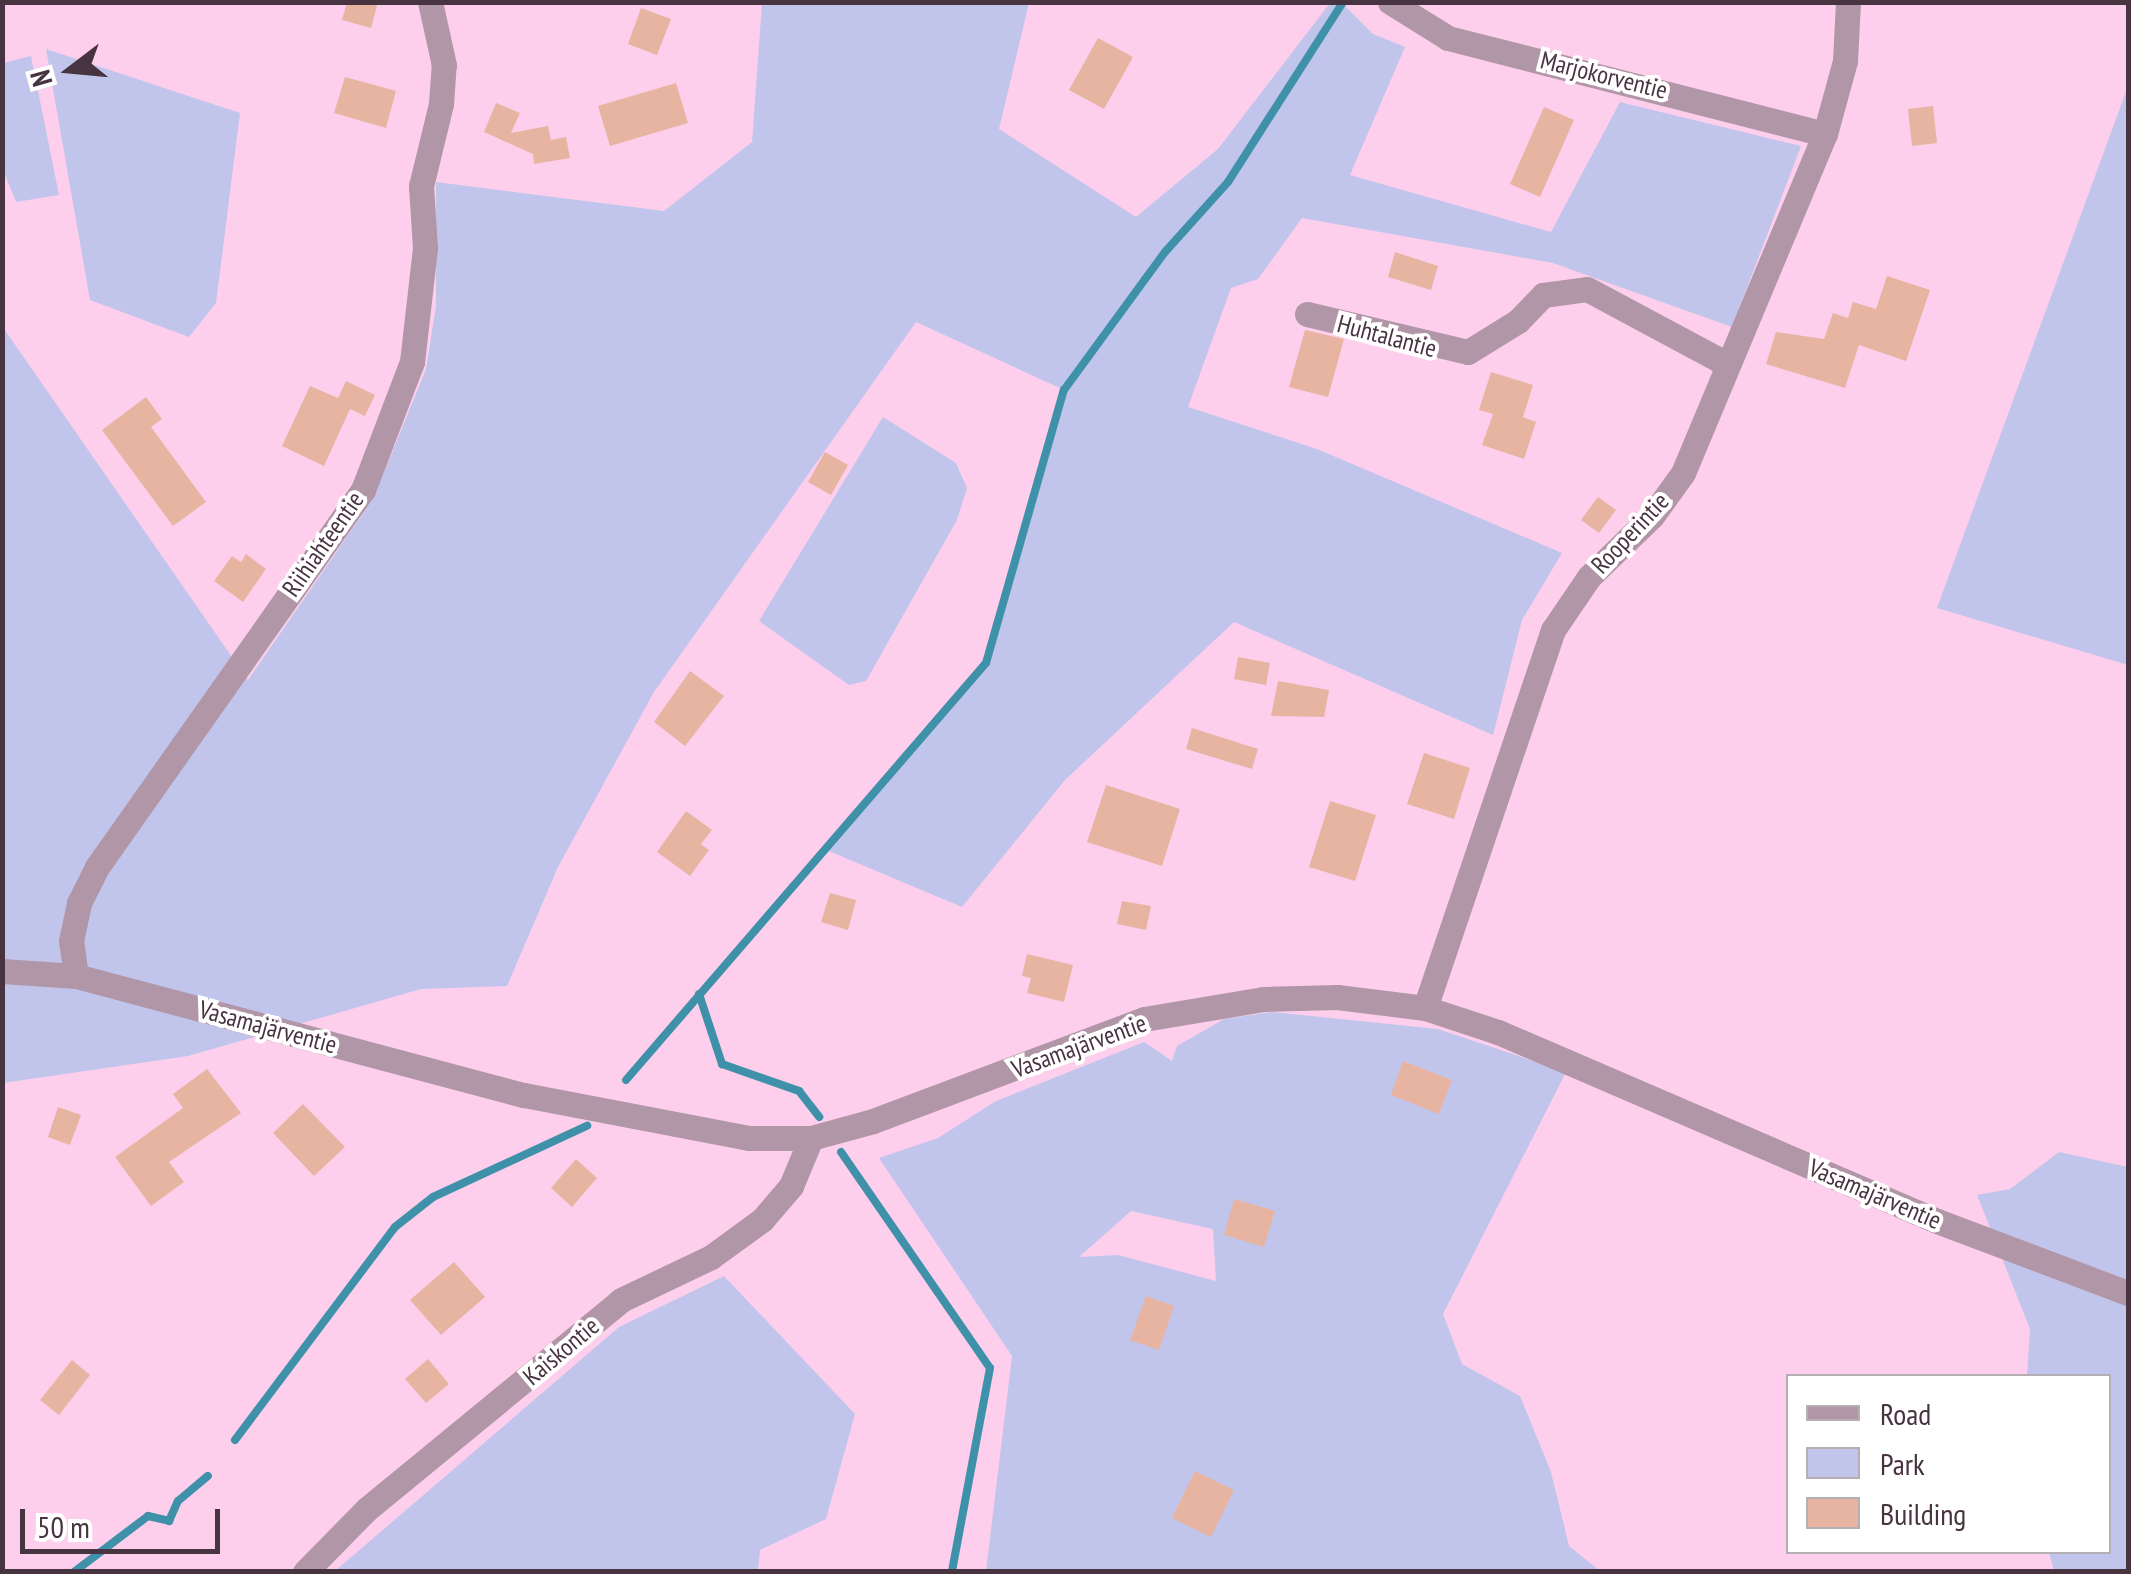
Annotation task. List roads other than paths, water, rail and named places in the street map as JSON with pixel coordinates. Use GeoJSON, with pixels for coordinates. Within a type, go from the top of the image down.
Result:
{"type":"FeatureCollection","features":[{"type":"Feature","properties":{"kind":"street","name":"Riihiahteentie"},"geometry":{"type":"LineString","coordinates":[[76,976],[71,940],[97,867],[363,490],[412,362],[425,248],[421,186],[442,104],[444,65],[430,2]]}},
{"type":"Feature","properties":{"kind":"street","name":"Marjokorventie"},"geometry":{"type":"LineString","coordinates":[[1390,2],[1448,38],[1824,134]]}},
{"type":"Feature","properties":{"kind":"street","name":"Rooperintie"},"geometry":{"type":"LineString","coordinates":[[1424,1008],[1553,630],[1588,577],[1652,516],[1683,473],[1824,134],[1845,61],[1848,2]]}},
{"type":"Feature","properties":{"kind":"street","name":"Huhtalantie"},"geometry":{"type":"LineString","coordinates":[[1307,314],[1468,352],[1518,322],[1543,296],[1587,289],[1727,364]]}},
{"type":"Feature","properties":{"kind":"street","name":"Vasamajärventie"},"geometry":{"type":"LineString","coordinates":[[2,972],[76,976],[524,1095],[749,1138],[811,1138],[929,1102],[1144,1019],[1262,999],[1337,997],[1424,1008],[1498,1032],[1937,1221],[2128,1293]]}},
{"type":"Feature","properties":{"kind":"street","name":"Kaiskontie"},"geometry":{"type":"LineString","coordinates":[[305,1572],[367,1509],[622,1300],[711,1256],[762,1220],[791,1186],[811,1138]]}},
{"type":"Feature","properties":{"kind":"waterway"},"geometry":{"type":"LineString","coordinates":[[626,1080],[986,663],[1064,390],[1165,252],[1228,182],[1343,2]]}},
{"type":"Feature","properties":{"kind":"waterway"},"geometry":{"type":"LineString","coordinates":[[699,994],[722,1064],[799,1091],[819,1117]]}},
{"type":"Feature","properties":{"kind":"waterway"},"geometry":{"type":"LineString","coordinates":[[235,1440],[395,1227],[433,1197],[587,1126]]}},
{"type":"Feature","properties":{"kind":"waterway"},"geometry":{"type":"LineString","coordinates":[[841,1152],[990,1368],[952,1572]]}},
{"type":"Feature","properties":{"kind":"waterway"},"geometry":{"type":"LineString","coordinates":[[74,1572],[148,1516],[169,1521],[178,1501],[208,1476]]}}]}
